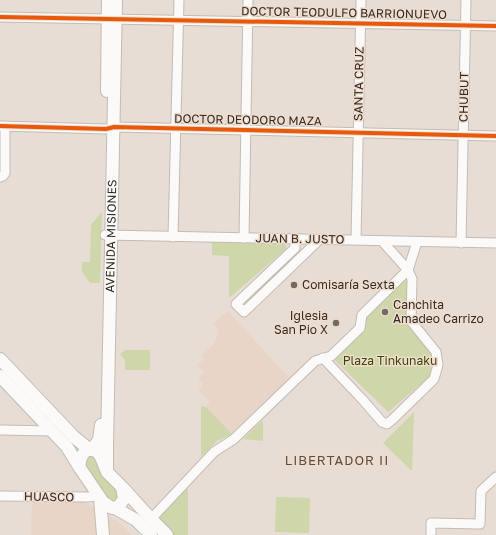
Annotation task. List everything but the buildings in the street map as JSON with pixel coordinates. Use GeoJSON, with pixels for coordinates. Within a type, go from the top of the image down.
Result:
{"type":"FeatureCollection","features":[{"type":"Feature","properties":{"kind":"main road","name":"AVENIDA MISIONES"},"geometry":{"type":"LineString","coordinates":[[108,0],[112,19]]}},
{"type":"Feature","properties":{"kind":"main road","name":"AVENIDA MISIONES"},"geometry":{"type":"LineString","coordinates":[[107,472],[108,235],[112,19],[116,0]]}},
{"type":"Feature","properties":{"kind":"main road","name":"AVENIDA MISIONES"},"geometry":{"type":"LineString","coordinates":[[80,468],[79,462],[81,456],[85,452],[91,450],[98,443],[100,433],[108,235]]}},
{"type":"Feature","properties":{"kind":"main road"},"geometry":{"type":"LineString","coordinates":[[0,359],[74,437],[100,456],[107,472],[167,535]]}},
{"type":"Feature","properties":{"kind":"main road"},"geometry":{"type":"LineString","coordinates":[[0,376],[71,452],[80,468],[108,506],[136,520],[151,535]]}},
{"type":"Feature","properties":{"kind":"main road"},"geometry":{"type":"LineString","coordinates":[[103,534],[109,515],[114,508],[121,504],[124,499],[124,492],[122,488]]}},
{"type":"Feature","properties":{"kind":"main road"},"geometry":{"type":"LineString","coordinates":[[100,497],[103,534]]}},
{"type":"Feature","properties":{"kind":"street"},"geometry":{"type":"LineString","coordinates":[[173,237],[179,0]]}},
{"type":"Feature","properties":{"kind":"street"},"geometry":{"type":"LineString","coordinates":[[244,238],[248,0]]}},
{"type":"Feature","properties":{"kind":"street","name":"SANTA CRUZ"},"geometry":{"type":"LineString","coordinates":[[356,240],[361,0]]}},
{"type":"Feature","properties":{"kind":"street","name":"CHUBUT"},"geometry":{"type":"LineString","coordinates":[[461,243],[466,0]]}},
{"type":"Feature","properties":{"kind":"street","name":"DOCTOR TEODULFO BARRIONUEVO"},"geometry":{"type":"LineString","coordinates":[[0,17],[178,19],[496,26]]}},
{"type":"Feature","properties":{"kind":"street"},"geometry":{"type":"LineString","coordinates":[[0,177],[3,176],[5,172],[3,126]]}},
{"type":"Feature","properties":{"kind":"street","name":"DOCTOR DEODORO MAZA"},"geometry":{"type":"LineString","coordinates":[[3,126],[358,132],[496,136]]}},
{"type":"Feature","properties":{"kind":"street","name":"JUAN B. JUSTO"},"geometry":{"type":"LineString","coordinates":[[108,235],[496,243]]}},
{"type":"Feature","properties":{"kind":"street"},"geometry":{"type":"LineString","coordinates":[[295,239],[295,248],[236,304],[244,312],[319,240]]}},
{"type":"Feature","properties":{"kind":"street"},"geometry":{"type":"LineString","coordinates":[[323,358],[382,422],[387,424],[434,379],[438,365],[436,352],[411,321],[412,279],[408,270],[382,241]]}},
{"type":"Feature","properties":{"kind":"street"},"geometry":{"type":"LineString","coordinates":[[151,518],[214,452],[234,439],[315,362],[331,356],[360,328],[362,315],[408,270],[417,242]]}},
{"type":"Feature","properties":{"kind":"street"},"geometry":{"type":"LineString","coordinates":[[0,430],[53,431]]}},
{"type":"Feature","properties":{"kind":"street"},"geometry":{"type":"LineString","coordinates":[[431,535],[431,523],[480,524],[481,492],[496,477]]}},
{"type":"Feature","properties":{"kind":"street","name":"HUASCO"},"geometry":{"type":"LineString","coordinates":[[0,496],[100,497]]}},
{"type":"Feature","properties":{"kind":"shaded area"},"geometry":{"type":"Polygon","coordinates":[[[228,311],[290,379],[232,434],[206,407],[210,402],[199,391],[203,384],[198,379],[204,372],[197,365],[204,359],[201,356],[214,344],[219,331],[213,323],[228,311]]]}},
{"type":"Feature","properties":{"kind":"shaded area"},"geometry":{"type":"Polygon","coordinates":[[[32,500],[84,502],[118,521],[132,535],[31,535],[32,500]]]}},
{"type":"Feature","properties":{"kind":"green space"},"geometry":{"type":"Polygon","coordinates":[[[102,212],[100,283],[90,283],[82,272],[82,262],[90,262],[91,225],[102,212]]]}},
{"type":"Feature","properties":{"kind":"green space"},"geometry":{"type":"Polygon","coordinates":[[[212,242],[283,243],[286,245],[286,249],[229,298],[229,256],[212,255],[212,242]]]}},
{"type":"Feature","properties":{"kind":"green space","name":"Plaza Tinkunaku"},"geometry":{"type":"Polygon","coordinates":[[[405,278],[409,280],[408,323],[432,354],[430,376],[388,412],[333,358],[366,316],[405,278]]]}},
{"type":"Feature","properties":{"kind":"green space"},"geometry":{"type":"Polygon","coordinates":[[[125,350],[150,350],[150,370],[125,370],[125,360],[120,354],[125,350]]]}},
{"type":"Feature","properties":{"kind":"green space"},"geometry":{"type":"Polygon","coordinates":[[[201,406],[206,407],[232,434],[217,441],[201,457],[201,406]]]}},
{"type":"Feature","properties":{"kind":"green space"},"geometry":{"type":"Polygon","coordinates":[[[414,412],[412,471],[383,443],[414,412]]]}},
{"type":"Feature","properties":{"kind":"green space"},"geometry":{"type":"Polygon","coordinates":[[[263,420],[263,441],[243,439],[263,420]]]}},
{"type":"Feature","properties":{"kind":"green space"},"geometry":{"type":"Polygon","coordinates":[[[94,455],[110,485],[118,491],[120,496],[112,504],[85,467],[84,460],[87,456],[94,455]]]}},
{"type":"Feature","properties":{"kind":"green space"},"geometry":{"type":"Polygon","coordinates":[[[188,486],[188,535],[174,535],[159,520],[159,515],[188,486]]]}},
{"type":"Feature","properties":{"kind":"green space"},"geometry":{"type":"Polygon","coordinates":[[[276,497],[310,498],[309,533],[275,532],[276,497]]]}},
{"type":"Feature","properties":{"kind":"cycle path"},"geometry":{"type":"LineString","coordinates":[[0,17],[496,26]]}},
{"type":"Feature","properties":{"kind":"cycle path"},"geometry":{"type":"LineString","coordinates":[[0,126],[106,129],[114,127],[496,136]]}},
{"type":"Feature","properties":{"kind":"place","name":"Comisaría Sexta"},"geometry":{"type":"Point","coordinates":[294,285]}},
{"type":"Feature","properties":{"kind":"place","name":"Canchita Amadeo Carrizo"},"geometry":{"type":"Point","coordinates":[385,312]}},
{"type":"Feature","properties":{"kind":"place","name":"Iglesia San Pio X"},"geometry":{"type":"Point","coordinates":[336,323]}},
{"type":"Feature","properties":{"kind":"district","name":"LIBERTADOR II"},"geometry":{"type":"Point","coordinates":[337,460]}}]}
